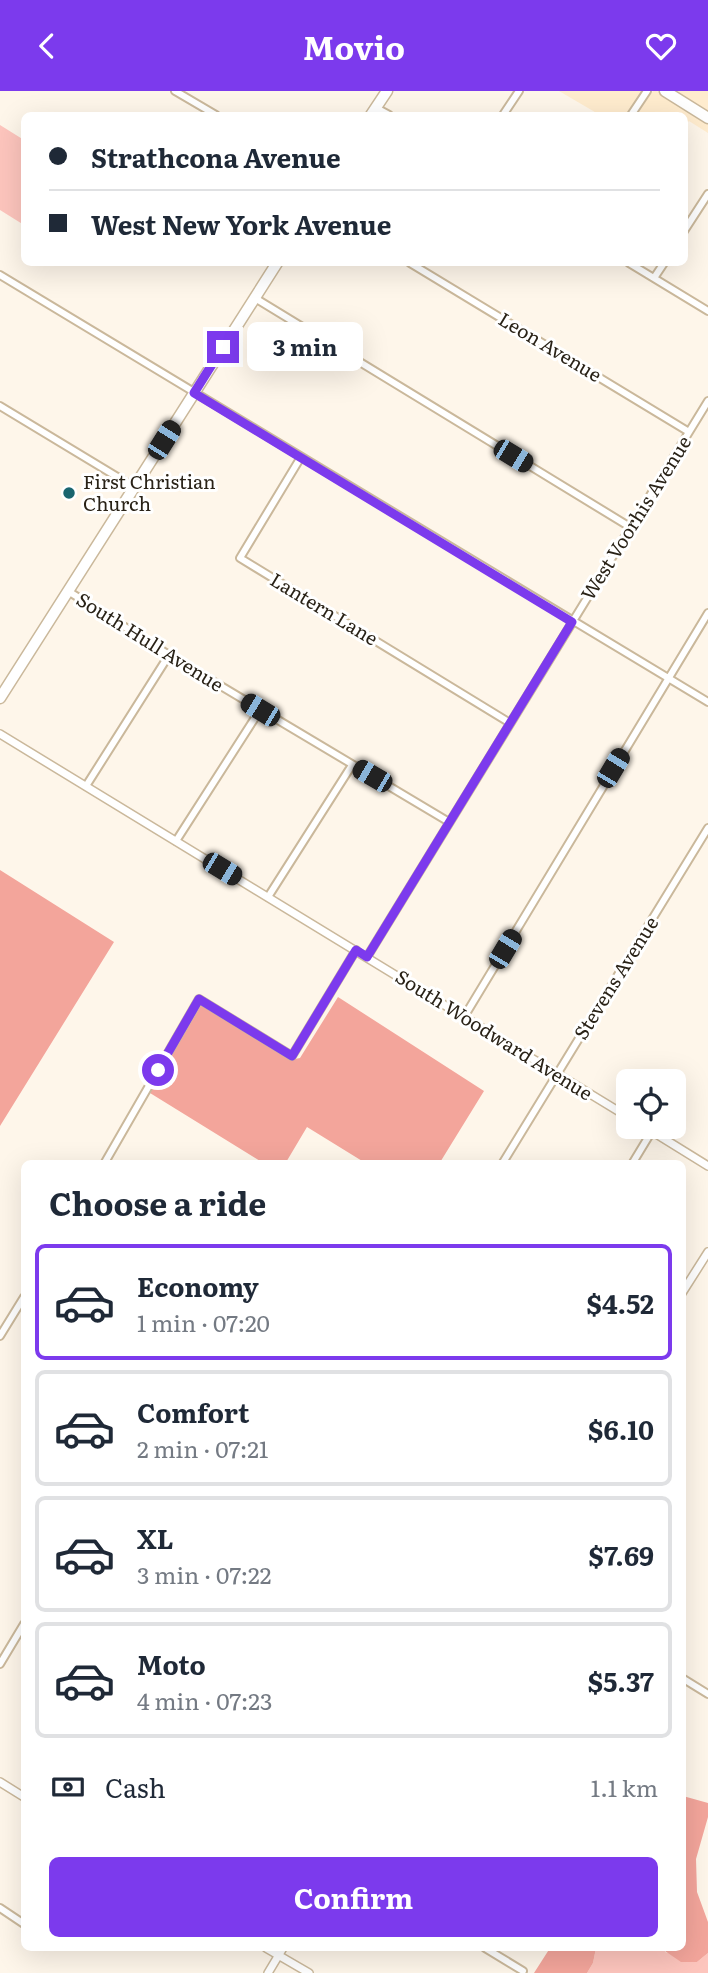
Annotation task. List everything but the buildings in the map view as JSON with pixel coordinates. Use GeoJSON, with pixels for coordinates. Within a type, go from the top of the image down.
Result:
{"type":"FeatureCollection","features":[{"type":"Feature","properties":{"kind":"main road"},"geometry":{"type":"LineString","coordinates":[[374,112],[387,91]]}},
{"type":"Feature","properties":{"kind":"main road"},"geometry":{"type":"LineString","coordinates":[[665,91],[708,118]]}},
{"type":"Feature","properties":{"kind":"main road"},"geometry":{"type":"LineString","coordinates":[[0,698],[275,266]]}},
{"type":"Feature","properties":{"kind":"street"},"geometry":{"type":"LineString","coordinates":[[175,91],[211,112]]}},
{"type":"Feature","properties":{"kind":"street"},"geometry":{"type":"LineString","coordinates":[[505,112],[519,91]]}},
{"type":"Feature","properties":{"kind":"street"},"geometry":{"type":"LineString","coordinates":[[633,112],[648,91]]}},
{"type":"Feature","properties":{"kind":"street"},"geometry":{"type":"LineString","coordinates":[[688,225],[708,194]]}},
{"type":"Feature","properties":{"kind":"street","name":"Leon Avenue"},"geometry":{"type":"LineString","coordinates":[[415,266],[689,432]]}},
{"type":"Feature","properties":{"kind":"street"},"geometry":{"type":"LineString","coordinates":[[634,266],[708,311]]}},
{"type":"Feature","properties":{"kind":"street"},"geometry":{"type":"LineString","coordinates":[[654,278],[662,266]]}},
{"type":"Feature","properties":{"kind":"street"},"geometry":{"type":"LineString","coordinates":[[0,275],[708,702]]}},
{"type":"Feature","properties":{"kind":"street"},"geometry":{"type":"LineString","coordinates":[[255,298],[631,527]]}},
{"type":"Feature","properties":{"kind":"street","name":"West Voorhis Avenue"},"geometry":{"type":"LineString","coordinates":[[367,957],[708,401]]}},
{"type":"Feature","properties":{"kind":"street"},"geometry":{"type":"LineString","coordinates":[[0,407],[134,487]]}},
{"type":"Feature","properties":{"kind":"street","name":"Lantern Lane"},"geometry":{"type":"LineString","coordinates":[[301,457],[240,558],[510,723]]}},
{"type":"Feature","properties":{"kind":"street","name":"South Hull Avenue"},"geometry":{"type":"LineString","coordinates":[[68,591],[169,655],[449,822]]}},
{"type":"Feature","properties":{"kind":"street"},"geometry":{"type":"LineString","coordinates":[[464,1017],[708,613]]}},
{"type":"Feature","properties":{"kind":"street"},"geometry":{"type":"LineString","coordinates":[[86,786],[169,655]]}},
{"type":"Feature","properties":{"kind":"street"},"geometry":{"type":"LineString","coordinates":[[176,841],[260,710]]}},
{"type":"Feature","properties":{"kind":"street","name":"South Woodward Avenue"},"geometry":{"type":"LineString","coordinates":[[0,734],[616,1110]]}},
{"type":"Feature","properties":{"kind":"street"},"geometry":{"type":"LineString","coordinates":[[268,897],[352,765]]}},
{"type":"Feature","properties":{"kind":"street","name":"Stevens Avenue"},"geometry":{"type":"LineString","coordinates":[[504,1160],[708,828]]}},
{"type":"Feature","properties":{"kind":"street"},"geometry":{"type":"LineString","coordinates":[[106,1160],[199,999],[292,1056],[356,950]]}},
{"type":"Feature","properties":{"kind":"street"},"geometry":{"type":"LineString","coordinates":[[634,1160],[643,1139]]}},
{"type":"Feature","properties":{"kind":"street"},"geometry":{"type":"LineString","coordinates":[[664,1139],[708,1166]]}},
{"type":"Feature","properties":{"kind":"street"},"geometry":{"type":"LineString","coordinates":[[686,1287],[708,1252]]}},
{"type":"Feature","properties":{"kind":"street"},"geometry":{"type":"LineString","coordinates":[[0,1336],[21,1302]]}},
{"type":"Feature","properties":{"kind":"street"},"geometry":{"type":"LineString","coordinates":[[0,1664],[21,1629]]}},
{"type":"Feature","properties":{"kind":"street"},"geometry":{"type":"LineString","coordinates":[[686,1680],[708,1693]]}},
{"type":"Feature","properties":{"kind":"street"},"geometry":{"type":"LineString","coordinates":[[0,1782],[21,1795]]}},
{"type":"Feature","properties":{"kind":"street"},"geometry":{"type":"LineString","coordinates":[[0,1908],[21,1922]]}},
{"type":"Feature","properties":{"kind":"street"},"geometry":{"type":"LineString","coordinates":[[270,1951],[309,1973]]}},
{"type":"Feature","properties":{"kind":"street"},"geometry":{"type":"LineString","coordinates":[[268,1973],[281,1951]]}},
{"type":"Feature","properties":{"kind":"street"},"geometry":{"type":"LineString","coordinates":[[490,1951],[523,1971]]}},
{"type":"Feature","properties":{"kind":"shaded area"},"geometry":{"type":"Polygon","coordinates":[[[559,91],[642,91],[628,112],[595,112],[559,91]]]}},
{"type":"Feature","properties":{"kind":"shaded area"},"geometry":{"type":"Polygon","coordinates":[[[653,91],[657,91],[708,122],[708,133],[688,122],[688,112],[638,112],[653,91]]]}},
{"type":"Feature","properties":{"kind":"shaded area"},"geometry":{"type":"Polygon","coordinates":[[[672,91],[708,91],[708,113],[672,91]]]}},
{"type":"Feature","properties":{"kind":"shaded area"},"geometry":{"type":"Polygon","coordinates":[[[0,125],[21,138],[21,223],[0,210],[0,125]]]}},
{"type":"Feature","properties":{"kind":"shaded area"},"geometry":{"type":"Polygon","coordinates":[[[0,870],[114,942],[0,1126],[0,870]]]}},
{"type":"Feature","properties":{"kind":"shaded area"},"geometry":{"type":"Polygon","coordinates":[[[338,997],[484,1091],[441,1160],[361,1160],[307,1127],[287,1160],[259,1160],[150,1093],[201,1005],[290,1060],[300,1058],[338,997]]]}},
{"type":"Feature","properties":{"kind":"shaded area"},"geometry":{"type":"Polygon","coordinates":[[[686,1797],[708,1803],[708,1817],[696,1859],[697,1892],[708,1922],[708,1953],[697,1962],[681,1962],[665,1951],[686,1951],[686,1797]]]}},
{"type":"Feature","properties":{"kind":"shaded area"},"geometry":{"type":"Polygon","coordinates":[[[548,1951],[595,1951],[587,1973],[534,1973],[548,1951]]]}},
{"type":"Feature","properties":{"kind":"shaded area"},"geometry":{"type":"Polygon","coordinates":[[[595,1951],[665,1951],[697,1962],[708,1953],[708,1973],[587,1973],[595,1951]]]}},
{"type":"Feature","properties":{"kind":"place","name":"First Christian Church"},"geometry":{"type":"Point","coordinates":[69,493]}},
{"type":"Feature","properties":{"kind":"route"},"geometry":{"type":"LineString","coordinates":[[158,1070],[199,999],[292,1056],[356,950],[367,957],[572,622],[194,393],[223,347]]}}]}
